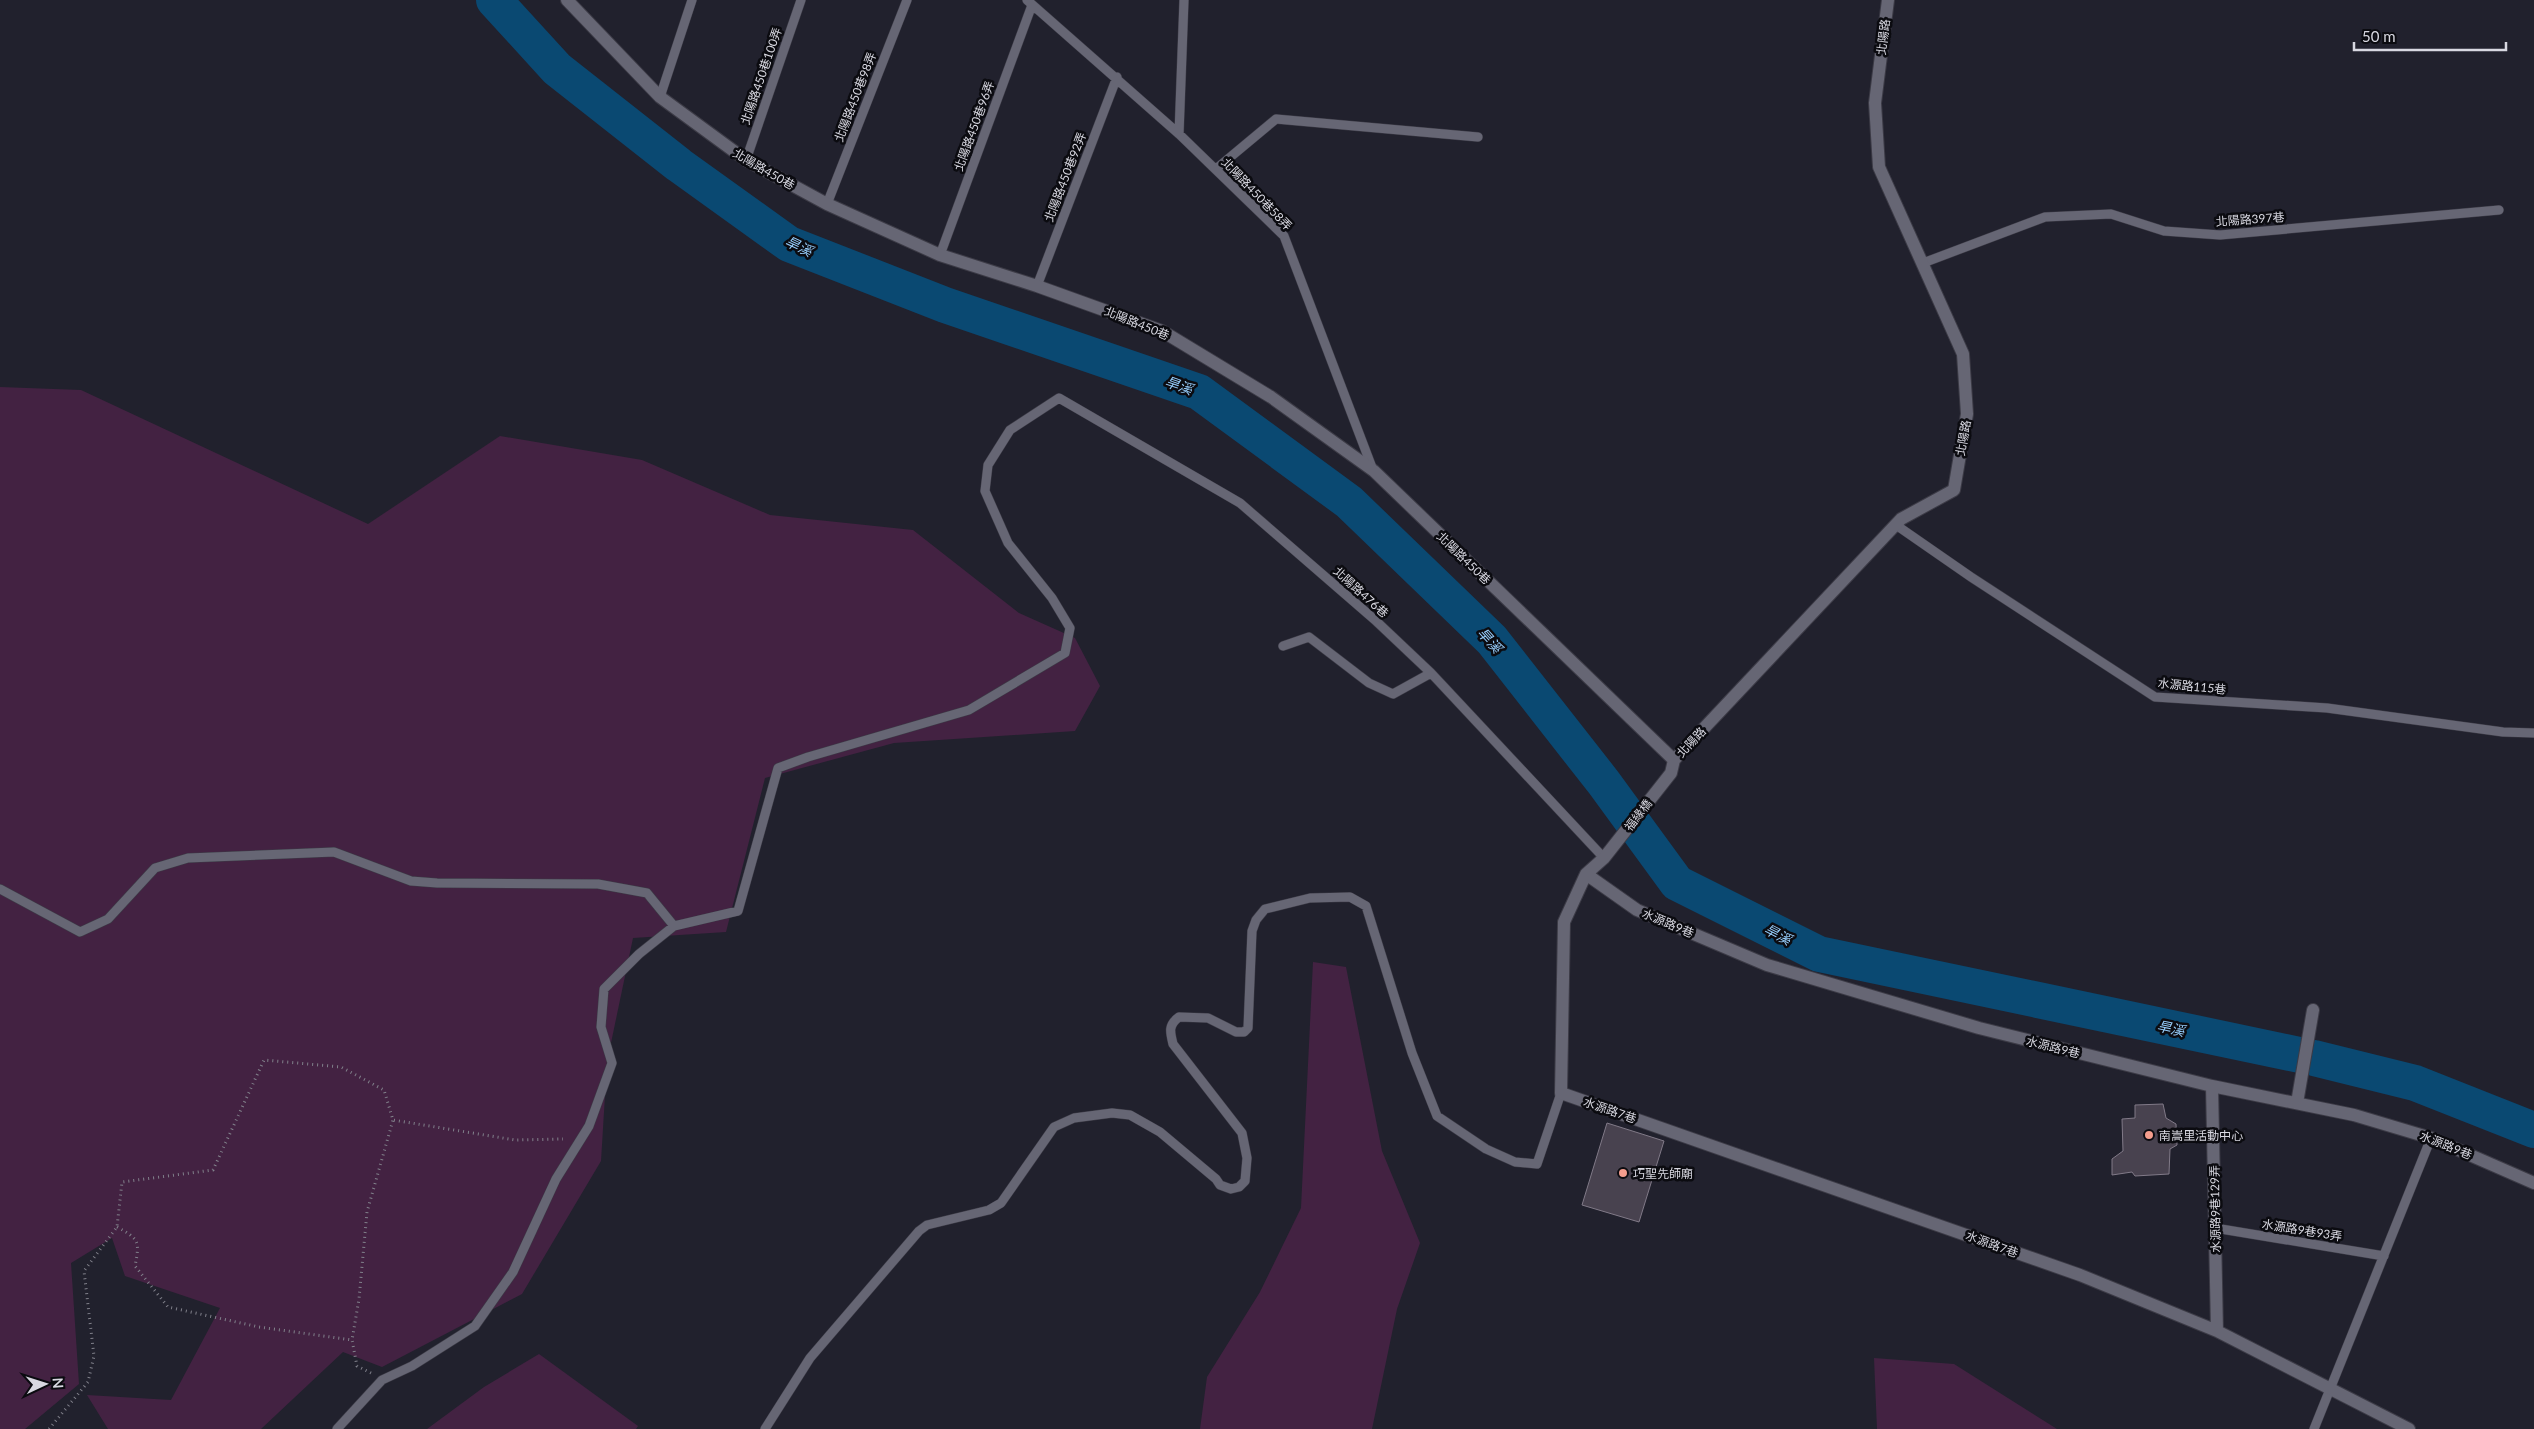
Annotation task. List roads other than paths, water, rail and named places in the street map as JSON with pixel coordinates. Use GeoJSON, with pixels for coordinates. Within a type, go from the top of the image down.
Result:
{"type":"FeatureCollection","features":[{"type":"Feature","properties":{"kind":"street","name":"北陽路450巷"},"geometry":{"type":"LineString","coordinates":[[567,0],[660,97],[746,160],[827,204],[940,255],[1037,286],[1162,331],[1271,397],[1374,471],[1672,767]]}},
{"type":"Feature","properties":{"kind":"street","name":"北陽路"},"geometry":{"type":"LineString","coordinates":[[1672,767],[1901,519],[1954,490],[1967,414],[1963,354],[1879,167],[1875,103],[1888,0]]}},
{"type":"Feature","properties":{"kind":"street","name":"福緣橋"},"geometry":{"type":"LineString","coordinates":[[1604,858],[1672,767]]}},
{"type":"Feature","properties":{"kind":"street"},"geometry":{"type":"LineString","coordinates":[[1561,1093],[1564,922],[1586,874],[1604,858]]}},
{"type":"Feature","properties":{"kind":"street","name":"水源路9巷"},"geometry":{"type":"LineString","coordinates":[[1586,874],[1637,910],[1767,965],[1979,1028],[2212,1086],[2354,1115],[2431,1138],[2534,1183]]}},
{"type":"Feature","properties":{"kind":"street"},"geometry":{"type":"LineString","coordinates":[[2297,1103],[2314,1010]]}},
{"type":"Feature","properties":{"kind":"street","name":"水源路9巷129弄"},"geometry":{"type":"LineString","coordinates":[[2212,1086],[2217,1331]]}},
{"type":"Feature","properties":{"kind":"street","name":"水源路7巷"},"geometry":{"type":"LineString","coordinates":[[1561,1093],[2080,1275],[2217,1331],[2332,1388],[2409,1429]]}},
{"type":"Feature","properties":{"kind":"lane"},"geometry":{"type":"LineString","coordinates":[[660,97],[692,0]]}},
{"type":"Feature","properties":{"kind":"lane","name":"北陽路450巷100弄"},"geometry":{"type":"LineString","coordinates":[[746,160],[801,0]]}},
{"type":"Feature","properties":{"kind":"lane","name":"北陽路450巷98弄"},"geometry":{"type":"LineString","coordinates":[[827,204],[907,0]]}},
{"type":"Feature","properties":{"kind":"lane"},"geometry":{"type":"LineString","coordinates":[[1179,134],[1184,0]]}},
{"type":"Feature","properties":{"kind":"lane","name":"北陽路450巷58弄"},"geometry":{"type":"LineString","coordinates":[[1029,2],[1117,77],[1216,169],[1284,236],[1374,471]]}},
{"type":"Feature","properties":{"kind":"lane","name":"北陽路450巷96弄"},"geometry":{"type":"LineString","coordinates":[[940,255],[1029,2]]}},
{"type":"Feature","properties":{"kind":"lane","name":"北陽路450巷92弄"},"geometry":{"type":"LineString","coordinates":[[1037,286],[1117,77]]}},
{"type":"Feature","properties":{"kind":"lane"},"geometry":{"type":"LineString","coordinates":[[1216,169],[1276,119],[1478,137]]}},
{"type":"Feature","properties":{"kind":"lane","name":"北陽路397巷"},"geometry":{"type":"LineString","coordinates":[[1923,263],[2045,217],[2111,214],[2164,231],[2220,235],[2499,210]]}},
{"type":"Feature","properties":{"kind":"lane","name":"北陽路476巷"},"geometry":{"type":"LineString","coordinates":[[674,926],[738,911],[778,768],[808,757],[968,710],[1066,653],[1070,628],[1052,598],[1008,543],[985,491],[988,465],[1010,430],[1059,398],[1240,503],[1375,620],[1431,673],[1604,858]]}},
{"type":"Feature","properties":{"kind":"lane","name":"水源路115巷"},"geometry":{"type":"LineString","coordinates":[[1896,525],[1971,577],[2155,697],[2328,708],[2503,732],[2534,733]]}},
{"type":"Feature","properties":{"kind":"lane"},"geometry":{"type":"LineString","coordinates":[[1283,646],[1309,637],[1369,683],[1393,694],[1431,673]]}},
{"type":"Feature","properties":{"kind":"lane"},"geometry":{"type":"LineString","coordinates":[[0,889],[80,932],[108,918],[154,868],[188,858],[334,852],[411,881],[437,883],[598,884],[647,893],[674,926],[639,954],[604,989],[601,1027],[612,1062],[590,1126],[556,1179],[513,1272],[474,1326],[412,1366],[382,1380],[338,1429]]}},
{"type":"Feature","properties":{"kind":"lane"},"geometry":{"type":"LineString","coordinates":[[765,1429],[810,1358],[919,1231],[927,1225],[989,1210],[1001,1203],[1054,1127],[1059,1124],[1074,1118],[1112,1113],[1130,1115],[1160,1132],[1216,1179],[1220,1185],[1231,1189],[1239,1187],[1245,1181],[1248,1172],[1242,1133],[1174,1044],[1170,1030],[1172,1022],[1179,1017],[1208,1018],[1236,1032],[1244,1032],[1248,1028],[1252,931],[1256,920],[1265,909],[1320,898],[1350,897],[1366,906],[1412,1053],[1437,1116],[1486,1149],[1515,1162],[1537,1164],[1561,1093]]}},
{"type":"Feature","properties":{"kind":"lane"},"geometry":{"type":"LineString","coordinates":[[2314,1429],[2431,1138]]}},
{"type":"Feature","properties":{"kind":"lane","name":"水源路9巷93弄"},"geometry":{"type":"LineString","coordinates":[[2215,1228],[2384,1256]]}},
{"type":"Feature","properties":{"kind":"waterway","name":"旱溪"},"geometry":{"type":"LineString","coordinates":[[494,0],[557,69],[679,165],[789,244],[945,305],[1199,392],[1349,502],[1492,640],[1604,783],[1677,883],[1819,954],[2314,1058],[2415,1083],[2534,1130]]}},
{"type":"Feature","properties":{"kind":"place","name":"南嵩里活動中心"},"geometry":{"type":"Point","coordinates":[2149,1135]}},
{"type":"Feature","properties":{"kind":"place","name":"巧聖先師廟"},"geometry":{"type":"Point","coordinates":[1623,1173]}}]}
